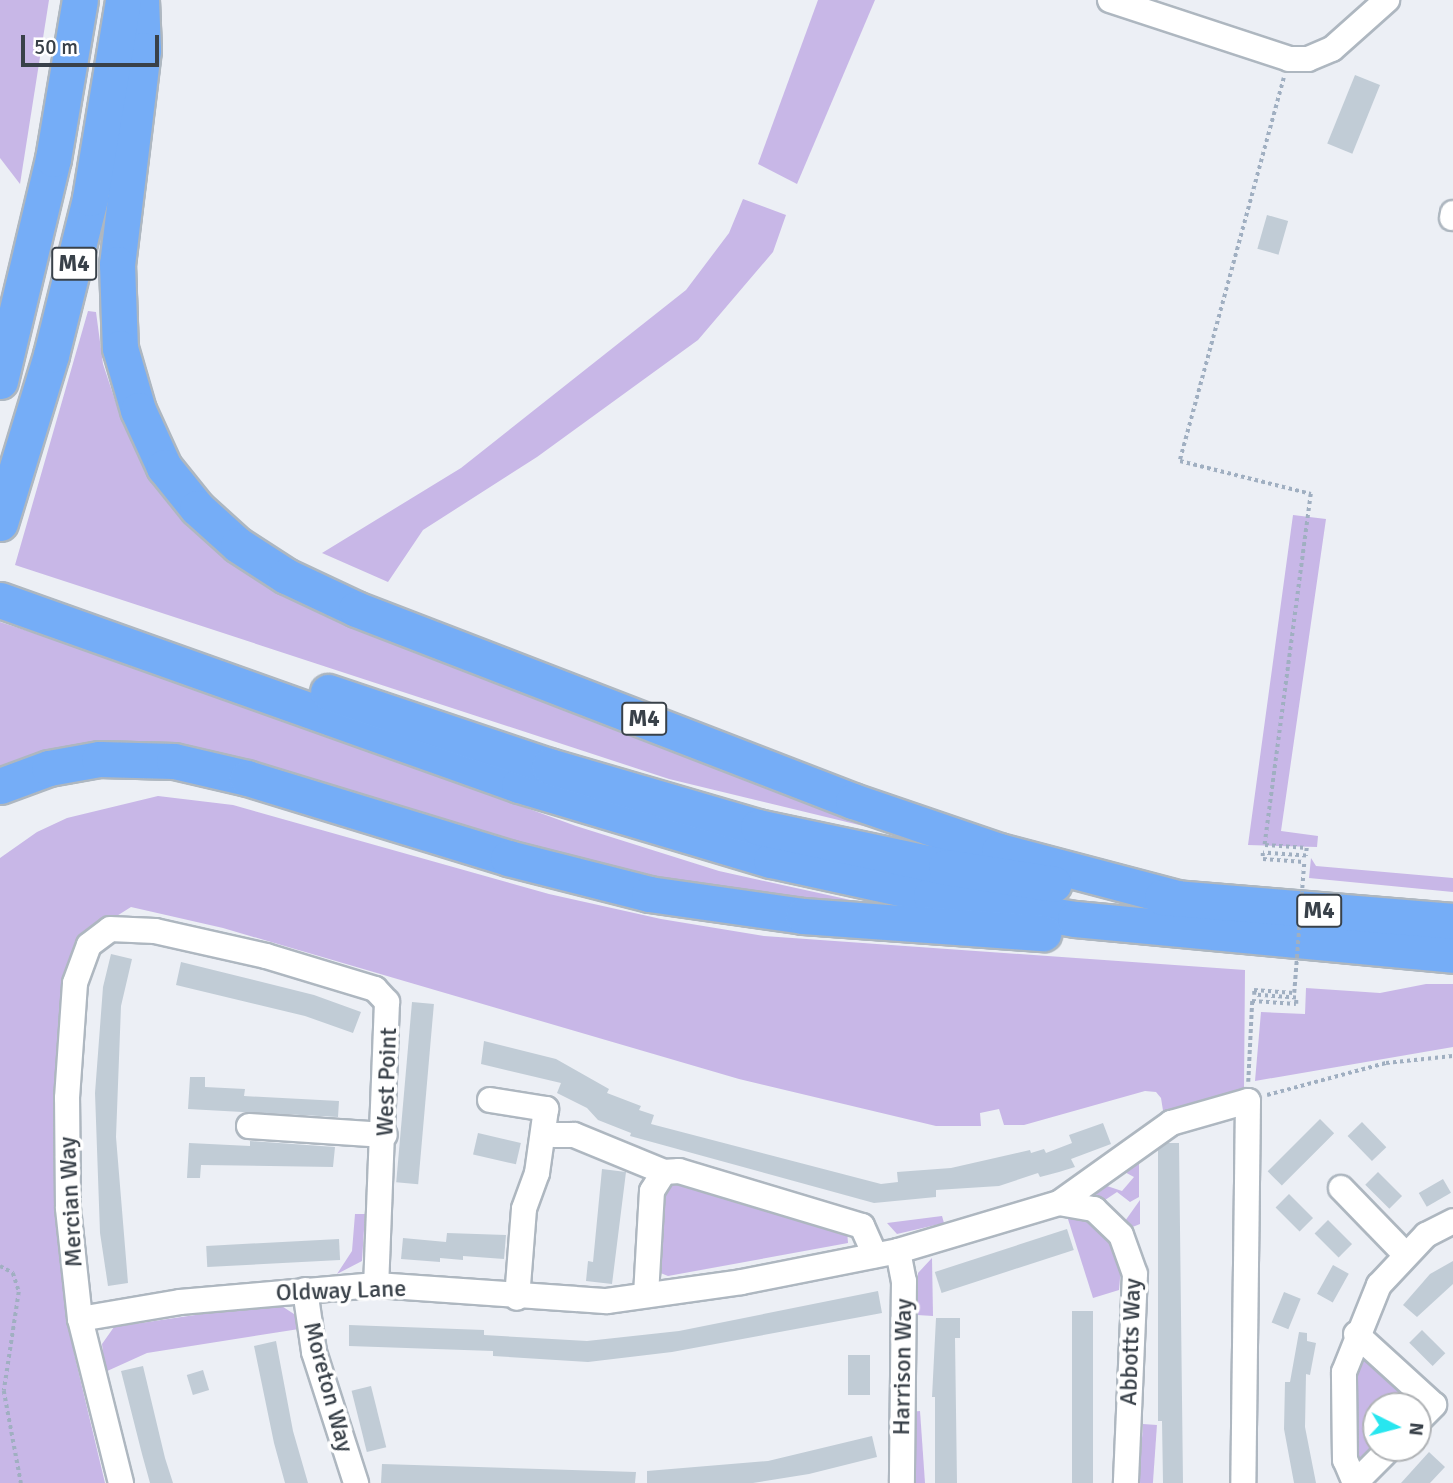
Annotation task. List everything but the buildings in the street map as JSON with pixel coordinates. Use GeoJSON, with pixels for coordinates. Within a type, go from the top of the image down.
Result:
{"type":"FeatureCollection","features":[{"type":"Feature","properties":{"kind":"highway","name":"M4"},"geometry":{"type":"LineString","coordinates":[[0,381],[50,171],[80,0]]}},
{"type":"Feature","properties":{"kind":"highway","name":"M4"},"geometry":{"type":"LineString","coordinates":[[0,523],[51,355],[90,198],[123,0]]}},
{"type":"Feature","properties":{"kind":"highway","name":"M4"},"geometry":{"type":"LineString","coordinates":[[141,0],[143,50],[117,264],[120,348],[138,410],[164,467],[197,508],[238,545],[286,576],[356,608],[842,797],[988,847],[1184,900]]}},
{"type":"Feature","properties":{"kind":"highway","name":"M4"},"geometry":{"type":"LineString","coordinates":[[0,580],[69,614],[458,764],[684,837],[931,895],[1148,927],[1453,955]]}},
{"type":"Feature","properties":{"kind":"highway","name":"M4"},"geometry":{"type":"LineString","coordinates":[[0,600],[69,614],[549,766],[758,827],[1001,877],[1184,900],[1453,921]]}},
{"type":"Feature","properties":{"kind":"highway","name":"M4"},"geometry":{"type":"LineString","coordinates":[[0,786],[49,768],[99,759],[174,761],[247,778],[508,858],[683,900],[956,928],[1039,933],[1148,927]]}},
{"type":"Feature","properties":{"kind":"street"},"geometry":{"type":"LineString","coordinates":[[1110,0],[1289,59],[1308,59],[1332,49],[1387,0]]}},
{"type":"Feature","properties":{"kind":"street","name":"West Point"},"geometry":{"type":"LineString","coordinates":[[110,929],[155,931],[266,956],[375,989],[387,1002],[390,1021],[376,1285]]}},
{"type":"Feature","properties":{"kind":"street","name":"Mercian Way"},"geometry":{"type":"LineString","coordinates":[[110,929],[89,945],[75,983],[71,1030],[68,1208],[80,1319],[121,1483]]}},
{"type":"Feature","properties":{"kind":"street"},"geometry":{"type":"LineString","coordinates":[[1059,1203],[1171,1123],[1248,1092],[1243,1483]]}},
{"type":"Feature","properties":{"kind":"street"},"geometry":{"type":"LineString","coordinates":[[490,1100],[546,1110],[537,1173],[524,1209],[517,1298]]}},
{"type":"Feature","properties":{"kind":"street"},"geometry":{"type":"LineString","coordinates":[[249,1126],[385,1135]]}},
{"type":"Feature","properties":{"kind":"street"},"geometry":{"type":"LineString","coordinates":[[554,1135],[574,1135],[664,1172],[679,1171],[862,1226],[886,1253]]}},
{"type":"Feature","properties":{"kind":"street"},"geometry":{"type":"LineString","coordinates":[[646,1295],[652,1191],[664,1172]]}},
{"type":"Feature","properties":{"kind":"street"},"geometry":{"type":"LineString","coordinates":[[1341,1188],[1405,1254]]}},
{"type":"Feature","properties":{"kind":"street","name":"Abbotts Way"},"geometry":{"type":"LineString","coordinates":[[886,1253],[1059,1203],[1094,1209],[1121,1235],[1135,1274],[1126,1483]]}},
{"type":"Feature","properties":{"kind":"street"},"geometry":{"type":"LineString","coordinates":[[1376,1462],[1355,1483],[1345,1460],[1341,1415],[1344,1372],[1356,1334],[1379,1285],[1405,1254],[1426,1235],[1453,1221]]}},
{"type":"Feature","properties":{"kind":"street","name":"Oldway Lane"},"geometry":{"type":"LineString","coordinates":[[80,1319],[180,1302],[376,1285],[517,1298],[607,1301],[886,1253]]}},
{"type":"Feature","properties":{"kind":"street","name":"Harrison Way"},"geometry":{"type":"LineString","coordinates":[[886,1253],[904,1281],[902,1483]]}},
{"type":"Feature","properties":{"kind":"street","name":"Moreton Way"},"geometry":{"type":"LineString","coordinates":[[305,1290],[314,1352],[356,1483]]}},
{"type":"Feature","properties":{"kind":"street"},"geometry":{"type":"LineString","coordinates":[[1356,1334],[1435,1410]]}},
{"type":"Feature","properties":{"kind":"path"},"geometry":{"type":"LineString","coordinates":[[1289,59],[1180,461],[1311,495],[1265,845],[1307,848],[1306,856],[1264,853],[1263,859],[1304,862],[1294,993],[1254,989],[1254,995],[1296,998],[1296,1004],[1252,1001],[1248,1092],[1387,1063],[1453,1056]]}},
{"type":"Feature","properties":{"kind":"path"},"geometry":{"type":"LineString","coordinates":[[0,1266],[13,1273],[19,1292],[5,1362],[4,1391],[21,1483]]}},
{"type":"Feature","properties":{"kind":"path"},"geometry":{"type":"LineString","coordinates":[[0,1358],[5,1362]]}},
{"type":"Feature","properties":{"kind":"shaded area"},"geometry":{"type":"Polygon","coordinates":[[[0,0],[49,0],[20,184],[0,158],[0,0]]]}},
{"type":"Feature","properties":{"kind":"shaded area"},"geometry":{"type":"Polygon","coordinates":[[[818,0],[875,0],[797,184],[758,164],[818,0]]]}},
{"type":"Feature","properties":{"kind":"shaded area"},"geometry":{"type":"Polygon","coordinates":[[[743,199],[786,215],[773,252],[698,340],[537,457],[423,530],[388,582],[322,553],[461,468],[686,290],[729,233],[743,199]]]}},
{"type":"Feature","properties":{"kind":"shaded area"},"geometry":{"type":"Polygon","coordinates":[[[88,311],[96,312],[103,364],[123,424],[152,477],[192,526],[942,845],[669,779],[15,565],[88,311]]]}},
{"type":"Feature","properties":{"kind":"shaded area"},"geometry":{"type":"Polygon","coordinates":[[[1293,515],[1326,519],[1281,831],[1318,836],[1317,847],[1248,845],[1293,515]]]}},
{"type":"Feature","properties":{"kind":"shaded area"},"geometry":{"type":"Polygon","coordinates":[[[0,622],[121,661],[576,826],[719,871],[887,908],[651,881],[221,756],[0,773],[0,622]]]}},
{"type":"Feature","properties":{"kind":"shaded area"},"geometry":{"type":"Polygon","coordinates":[[[158,796],[233,805],[549,894],[661,919],[764,936],[1245,970],[1244,1090],[1165,1123],[1161,1098],[1156,1092],[1145,1091],[1024,1125],[1004,1125],[999,1109],[980,1113],[981,1126],[936,1126],[739,1079],[223,928],[131,907],[77,941],[65,978],[54,1091],[58,1208],[74,1353],[105,1483],[0,1483],[0,858],[37,832],[67,818],[158,796]]]}},
{"type":"Feature","properties":{"kind":"shaded area"},"geometry":{"type":"Polygon","coordinates":[[[1311,858],[1316,866],[1453,878],[1453,892],[1309,878],[1311,858]]]}},
{"type":"Feature","properties":{"kind":"shaded area"},"geometry":{"type":"Polygon","coordinates":[[[1426,984],[1453,984],[1453,1047],[1255,1081],[1261,1012],[1305,1014],[1306,988],[1380,993],[1426,984]]]}},
{"type":"Feature","properties":{"kind":"shaded area"},"geometry":{"type":"Polygon","coordinates":[[[1128,1163],[1139,1163],[1139,1197],[1130,1202],[1117,1192],[1105,1200],[1090,1191],[1098,1183],[1122,1191],[1134,1177],[1119,1169],[1128,1163]]]}},
{"type":"Feature","properties":{"kind":"shaded area"},"geometry":{"type":"Polygon","coordinates":[[[673,1183],[847,1230],[848,1243],[668,1276],[658,1272],[664,1194],[673,1183]]]}},
{"type":"Feature","properties":{"kind":"shaded area"},"geometry":{"type":"Polygon","coordinates":[[[1140,1200],[1140,1224],[1130,1228],[1125,1221],[1140,1200]]]}},
{"type":"Feature","properties":{"kind":"shaded area"},"geometry":{"type":"Polygon","coordinates":[[[355,1214],[365,1214],[362,1261],[337,1274],[352,1251],[355,1214]]]}},
{"type":"Feature","properties":{"kind":"shaded area"},"geometry":{"type":"Polygon","coordinates":[[[942,1216],[944,1223],[897,1234],[887,1223],[942,1216]]]}},
{"type":"Feature","properties":{"kind":"shaded area"},"geometry":{"type":"Polygon","coordinates":[[[1067,1216],[1091,1219],[1112,1238],[1121,1267],[1119,1290],[1093,1298],[1067,1216]]]}},
{"type":"Feature","properties":{"kind":"shaded area"},"geometry":{"type":"Polygon","coordinates":[[[932,1258],[933,1316],[917,1315],[918,1273],[932,1258]]]}},
{"type":"Feature","properties":{"kind":"shaded area"},"geometry":{"type":"Polygon","coordinates":[[[277,1303],[294,1314],[299,1329],[147,1353],[105,1372],[102,1344],[114,1327],[277,1303]]]}},
{"type":"Feature","properties":{"kind":"shaded area"},"geometry":{"type":"Polygon","coordinates":[[[1360,1352],[1403,1392],[1362,1392],[1362,1460],[1355,1466],[1348,1389],[1360,1352]]]}},
{"type":"Feature","properties":{"kind":"shaded area"},"geometry":{"type":"Polygon","coordinates":[[[920,1411],[925,1483],[910,1483],[909,1412],[920,1411]]]}},
{"type":"Feature","properties":{"kind":"shaded area"},"geometry":{"type":"Polygon","coordinates":[[[1143,1424],[1157,1425],[1153,1483],[1139,1483],[1143,1424]]]}}]}
